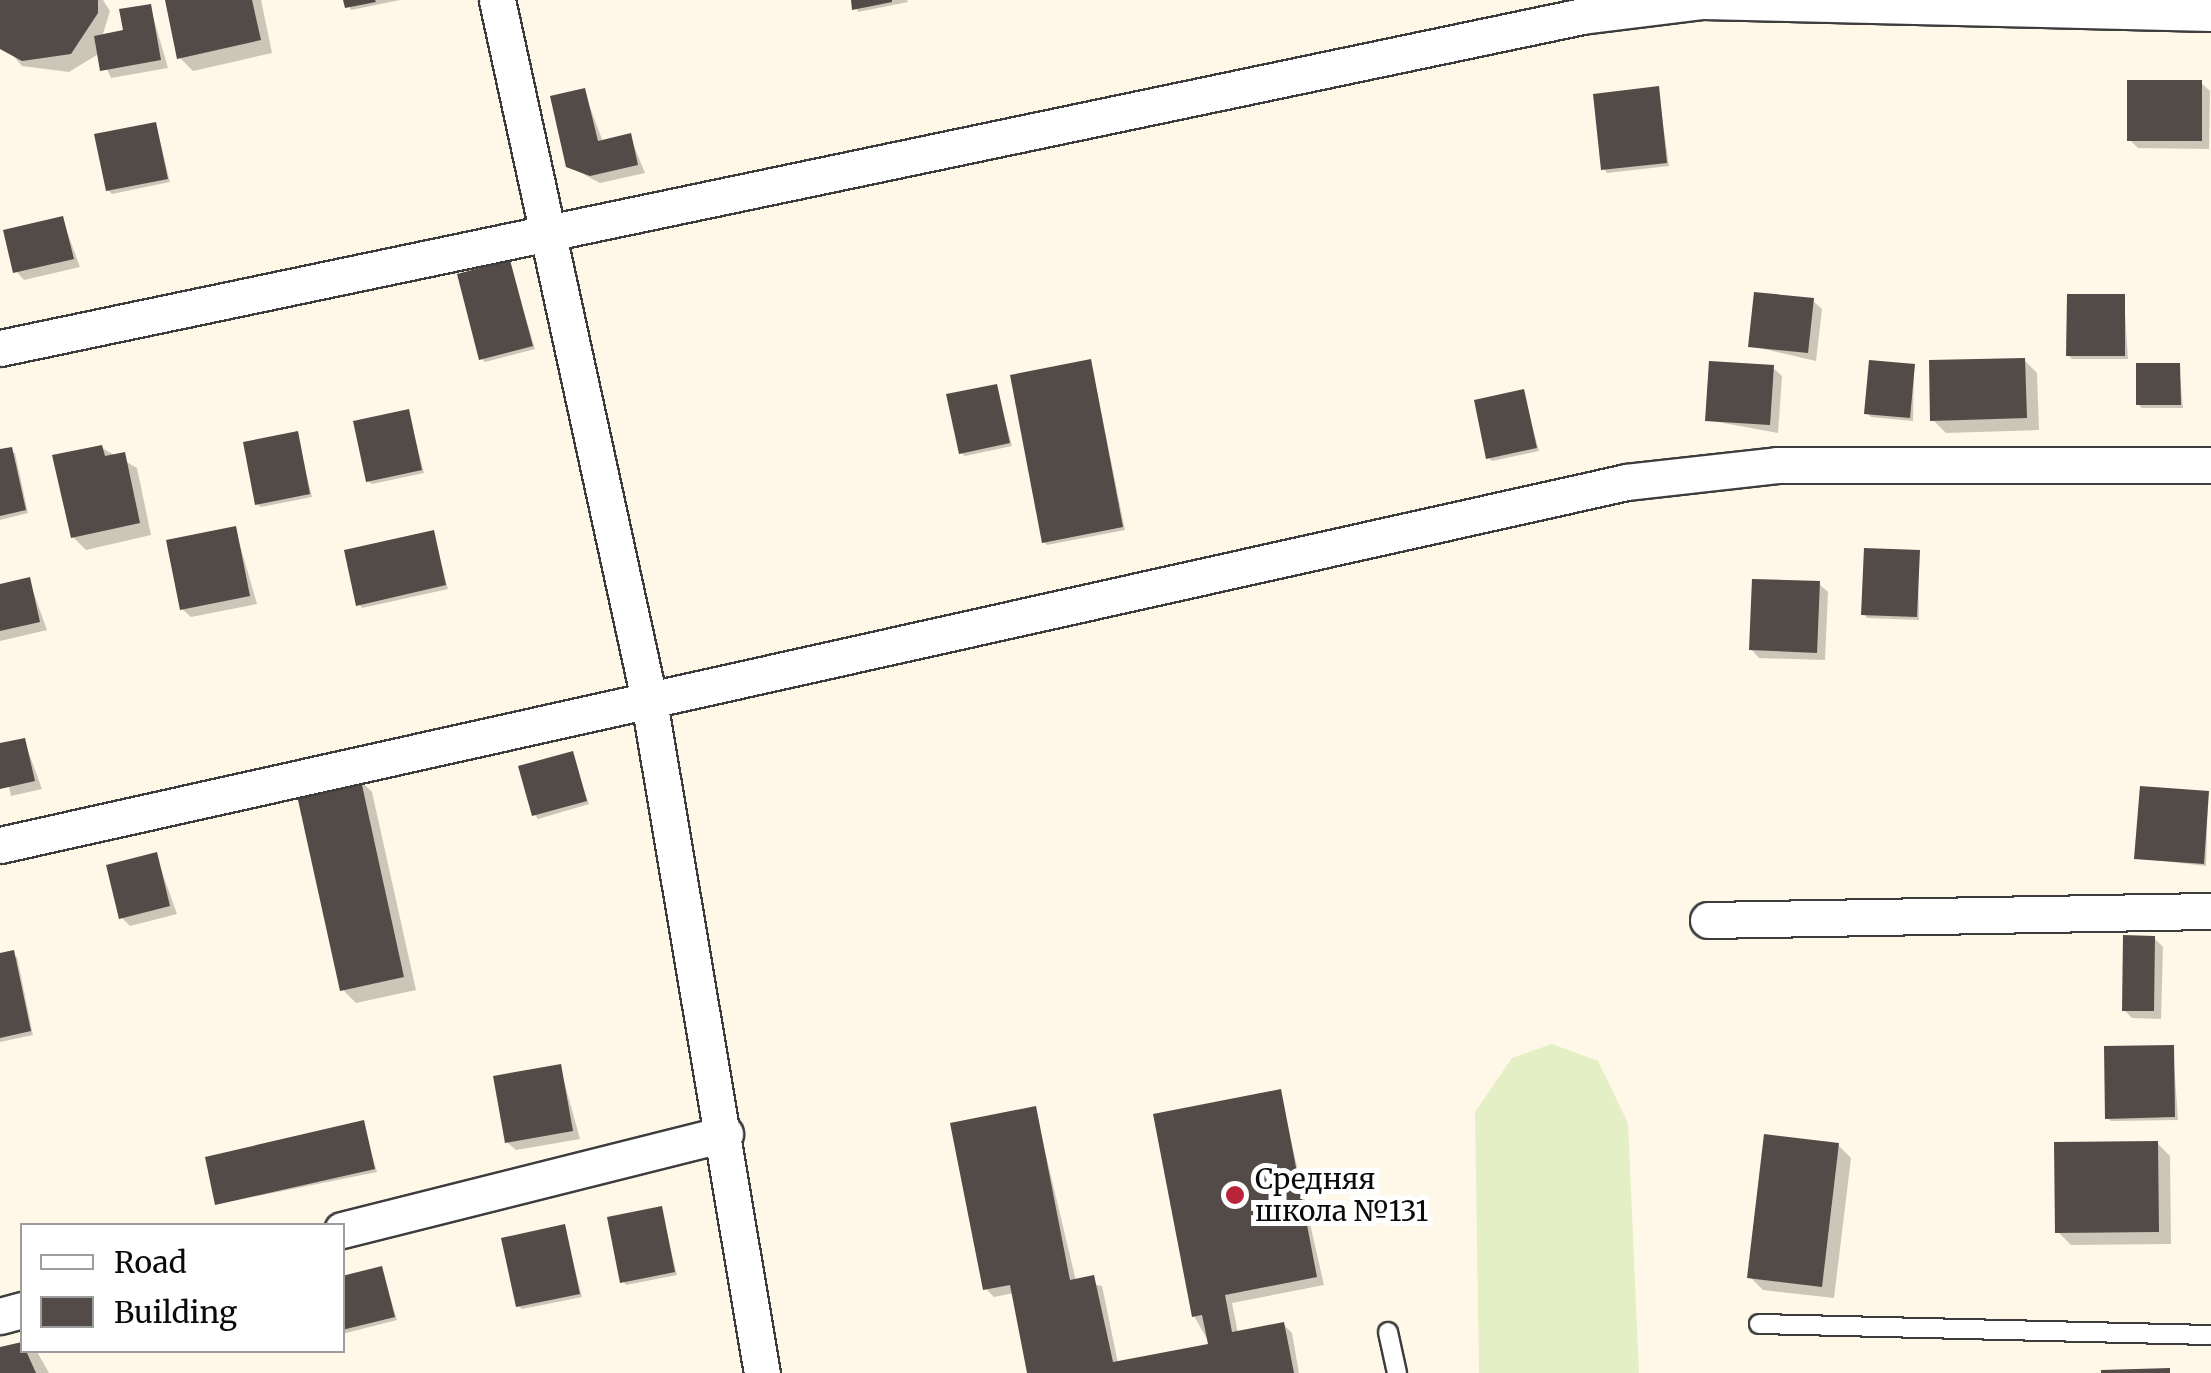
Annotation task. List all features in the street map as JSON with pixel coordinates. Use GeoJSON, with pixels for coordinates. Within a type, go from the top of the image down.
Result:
{"type":"FeatureCollection","features":[{"type":"Feature","properties":{"kind":"street"},"geometry":{"type":"LineString","coordinates":[[497,0],[648,695],[725,1134],[762,1373]]}},
{"type":"Feature","properties":{"kind":"street"},"geometry":{"type":"LineString","coordinates":[[0,348],[546,228],[1582,16],[1703,1],[2211,13]]}},
{"type":"Feature","properties":{"kind":"street"},"geometry":{"type":"LineString","coordinates":[[0,846],[648,695],[1672,475],[1777,465],[2211,465]]}},
{"type":"Feature","properties":{"kind":"street"},"geometry":{"type":"LineString","coordinates":[[1708,920],[2211,911]]}},
{"type":"Feature","properties":{"kind":"street"},"geometry":{"type":"LineString","coordinates":[[345,1229],[725,1134]]}},
{"type":"Feature","properties":{"kind":"lane"},"geometry":{"type":"LineString","coordinates":[[1759,1324],[2211,1334]]}},
{"type":"Feature","properties":{"kind":"lane"},"geometry":{"type":"LineString","coordinates":[[1388,1332],[1396,1373]]}},
{"type":"Feature","properties":{"kind":"green space"},"geometry":{"type":"Polygon","coordinates":[[[1552,1044],[1598,1061],[1628,1123],[1639,1373],[1479,1373],[1475,1112],[1512,1058],[1552,1044]]]}},
{"type":"Feature","properties":{"kind":"building"},"geometry":{"type":"Polygon","coordinates":[[[0,0],[98,0],[98,13],[71,54],[22,61],[0,49],[0,0]]]}},
{"type":"Feature","properties":{"kind":"building"},"geometry":{"type":"Polygon","coordinates":[[[165,0],[252,0],[261,40],[177,59],[165,0]]]}},
{"type":"Feature","properties":{"kind":"building"},"geometry":{"type":"Polygon","coordinates":[[[343,0],[375,0],[376,2],[345,8],[343,0]]]}},
{"type":"Feature","properties":{"kind":"building"},"geometry":{"type":"Polygon","coordinates":[[[851,0],[892,0],[892,2],[852,10],[851,0]]]}},
{"type":"Feature","properties":{"kind":"building"},"geometry":{"type":"Polygon","coordinates":[[[151,4],[161,60],[100,71],[94,36],[123,30],[119,9],[151,4]]]}},
{"type":"Feature","properties":{"kind":"building"},"geometry":{"type":"Polygon","coordinates":[[[2127,80],[2202,80],[2202,141],[2127,141],[2127,80]]]}},
{"type":"Feature","properties":{"kind":"building"},"geometry":{"type":"Polygon","coordinates":[[[1659,86],[1667,163],[1601,170],[1593,94],[1659,86]]]}},
{"type":"Feature","properties":{"kind":"building"},"geometry":{"type":"Polygon","coordinates":[[[585,88],[598,141],[631,133],[638,165],[590,176],[566,167],[550,96],[585,88]]]}},
{"type":"Feature","properties":{"kind":"building"},"geometry":{"type":"Polygon","coordinates":[[[156,122],[168,179],[106,191],[94,134],[156,122]]]}},
{"type":"Feature","properties":{"kind":"building"},"geometry":{"type":"Polygon","coordinates":[[[63,216],[74,259],[13,273],[3,230],[63,216]]]}},
{"type":"Feature","properties":{"kind":"building"},"geometry":{"type":"Polygon","coordinates":[[[510,260],[533,346],[479,360],[457,274],[510,260]]]}},
{"type":"Feature","properties":{"kind":"building"},"geometry":{"type":"Polygon","coordinates":[[[1754,292],[1814,298],[1808,353],[1748,347],[1754,292]]]}},
{"type":"Feature","properties":{"kind":"building"},"geometry":{"type":"Polygon","coordinates":[[[2067,294],[2125,294],[2125,356],[2066,356],[2067,294]]]}},
{"type":"Feature","properties":{"kind":"building"},"geometry":{"type":"Polygon","coordinates":[[[2025,358],[2027,418],[1930,421],[1929,360],[2025,358]]]}},
{"type":"Feature","properties":{"kind":"building"},"geometry":{"type":"Polygon","coordinates":[[[1091,359],[1123,527],[1042,543],[1010,375],[1091,359]]]}},
{"type":"Feature","properties":{"kind":"building"},"geometry":{"type":"Polygon","coordinates":[[[1869,360],[1915,364],[1910,418],[1864,414],[1869,360]]]}},
{"type":"Feature","properties":{"kind":"building"},"geometry":{"type":"Polygon","coordinates":[[[1709,361],[1774,365],[1770,425],[1705,421],[1709,361]]]}},
{"type":"Feature","properties":{"kind":"building"},"geometry":{"type":"Polygon","coordinates":[[[2136,363],[2180,363],[2181,405],[2136,405],[2136,363]]]}},
{"type":"Feature","properties":{"kind":"building"},"geometry":{"type":"Polygon","coordinates":[[[997,384],[1010,443],[959,454],[946,394],[997,384]]]}},
{"type":"Feature","properties":{"kind":"building"},"geometry":{"type":"Polygon","coordinates":[[[1524,389],[1537,448],[1486,459],[1474,400],[1524,389]]]}},
{"type":"Feature","properties":{"kind":"building"},"geometry":{"type":"Polygon","coordinates":[[[409,409],[422,470],[366,482],[353,421],[409,409]]]}},
{"type":"Feature","properties":{"kind":"building"},"geometry":{"type":"Polygon","coordinates":[[[298,431],[310,494],[255,505],[243,442],[298,431]]]}},
{"type":"Feature","properties":{"kind":"building"},"geometry":{"type":"Polygon","coordinates":[[[102,445],[105,456],[125,452],[140,523],[71,538],[52,455],[102,445]]]}},
{"type":"Feature","properties":{"kind":"building"},"geometry":{"type":"Polygon","coordinates":[[[12,447],[26,510],[0,516],[0,449],[12,447]]]}},
{"type":"Feature","properties":{"kind":"building"},"geometry":{"type":"Polygon","coordinates":[[[236,526],[250,596],[180,610],[166,540],[236,526]]]}},
{"type":"Feature","properties":{"kind":"building"},"geometry":{"type":"Polygon","coordinates":[[[434,530],[446,585],[356,606],[344,550],[434,530]]]}},
{"type":"Feature","properties":{"kind":"building"},"geometry":{"type":"Polygon","coordinates":[[[1864,548],[1920,550],[1917,617],[1861,615],[1864,548]]]}},
{"type":"Feature","properties":{"kind":"building"},"geometry":{"type":"Polygon","coordinates":[[[30,577],[40,622],[0,631],[0,584],[30,577]]]}},
{"type":"Feature","properties":{"kind":"building"},"geometry":{"type":"Polygon","coordinates":[[[1752,579],[1820,581],[1817,653],[1749,650],[1752,579]]]}},
{"type":"Feature","properties":{"kind":"building"},"geometry":{"type":"Polygon","coordinates":[[[25,738],[35,781],[0,789],[0,743],[25,738]]]}},
{"type":"Feature","properties":{"kind":"building"},"geometry":{"type":"Polygon","coordinates":[[[573,751],[587,801],[532,816],[518,766],[573,751]]]}},
{"type":"Feature","properties":{"kind":"building"},"geometry":{"type":"Polygon","coordinates":[[[360,776],[404,977],[340,991],[296,791],[360,776]]]}},
{"type":"Feature","properties":{"kind":"building"},"geometry":{"type":"Polygon","coordinates":[[[2140,786],[2209,791],[2204,864],[2134,859],[2140,786]]]}},
{"type":"Feature","properties":{"kind":"building"},"geometry":{"type":"Polygon","coordinates":[[[157,852],[170,906],[119,919],[106,865],[157,852]]]}},
{"type":"Feature","properties":{"kind":"building"},"geometry":{"type":"Polygon","coordinates":[[[2123,935],[2155,936],[2154,1011],[2122,1011],[2123,935]]]}},
{"type":"Feature","properties":{"kind":"building"},"geometry":{"type":"Polygon","coordinates":[[[14,950],[31,1031],[0,1038],[0,953],[14,950]]]}},
{"type":"Feature","properties":{"kind":"building"},"geometry":{"type":"Polygon","coordinates":[[[2174,1045],[2175,1117],[2105,1119],[2104,1046],[2174,1045]]]}},
{"type":"Feature","properties":{"kind":"building"},"geometry":{"type":"Polygon","coordinates":[[[561,1064],[573,1131],[505,1143],[493,1076],[561,1064]]]}},
{"type":"Feature","properties":{"kind":"building"},"geometry":{"type":"Polygon","coordinates":[[[1281,1089],[1317,1277],[1225,1295],[1232,1332],[1284,1322],[1294,1373],[1027,1373],[1010,1285],[983,1290],[950,1123],[1036,1106],[1070,1280],[1094,1275],[1113,1362],[1208,1344],[1202,1315],[1192,1317],[1153,1114],[1281,1089]]]}},
{"type":"Feature","properties":{"kind":"building"},"geometry":{"type":"Polygon","coordinates":[[[364,1120],[375,1169],[215,1205],[205,1157],[364,1120]]]}},
{"type":"Feature","properties":{"kind":"building"},"geometry":{"type":"Polygon","coordinates":[[[1764,1134],[1839,1143],[1822,1287],[1747,1278],[1764,1134]]]}},
{"type":"Feature","properties":{"kind":"building"},"geometry":{"type":"Polygon","coordinates":[[[2158,1141],[2159,1232],[2055,1233],[2054,1142],[2158,1141]]]}},
{"type":"Feature","properties":{"kind":"building"},"geometry":{"type":"Polygon","coordinates":[[[662,1206],[675,1272],[620,1283],[607,1217],[662,1206]]]}},
{"type":"Feature","properties":{"kind":"building"},"geometry":{"type":"Polygon","coordinates":[[[565,1224],[580,1294],[516,1307],[501,1238],[565,1224]]]}},
{"type":"Feature","properties":{"kind":"building"},"geometry":{"type":"Polygon","coordinates":[[[382,1266],[395,1317],[345,1329],[345,1275],[382,1266]]]}},
{"type":"Feature","properties":{"kind":"building"},"geometry":{"type":"Polygon","coordinates":[[[20,1342],[20,1353],[27,1353],[36,1373],[0,1373],[0,1347],[20,1342]]]}},
{"type":"Feature","properties":{"kind":"building"},"geometry":{"type":"Polygon","coordinates":[[[2170,1368],[2170,1373],[2101,1373],[2101,1370],[2170,1368]]]}},
{"type":"Feature","properties":{"kind":"place","name":"Средняя школа №131"},"geometry":{"type":"Point","coordinates":[1235,1195]}}]}
